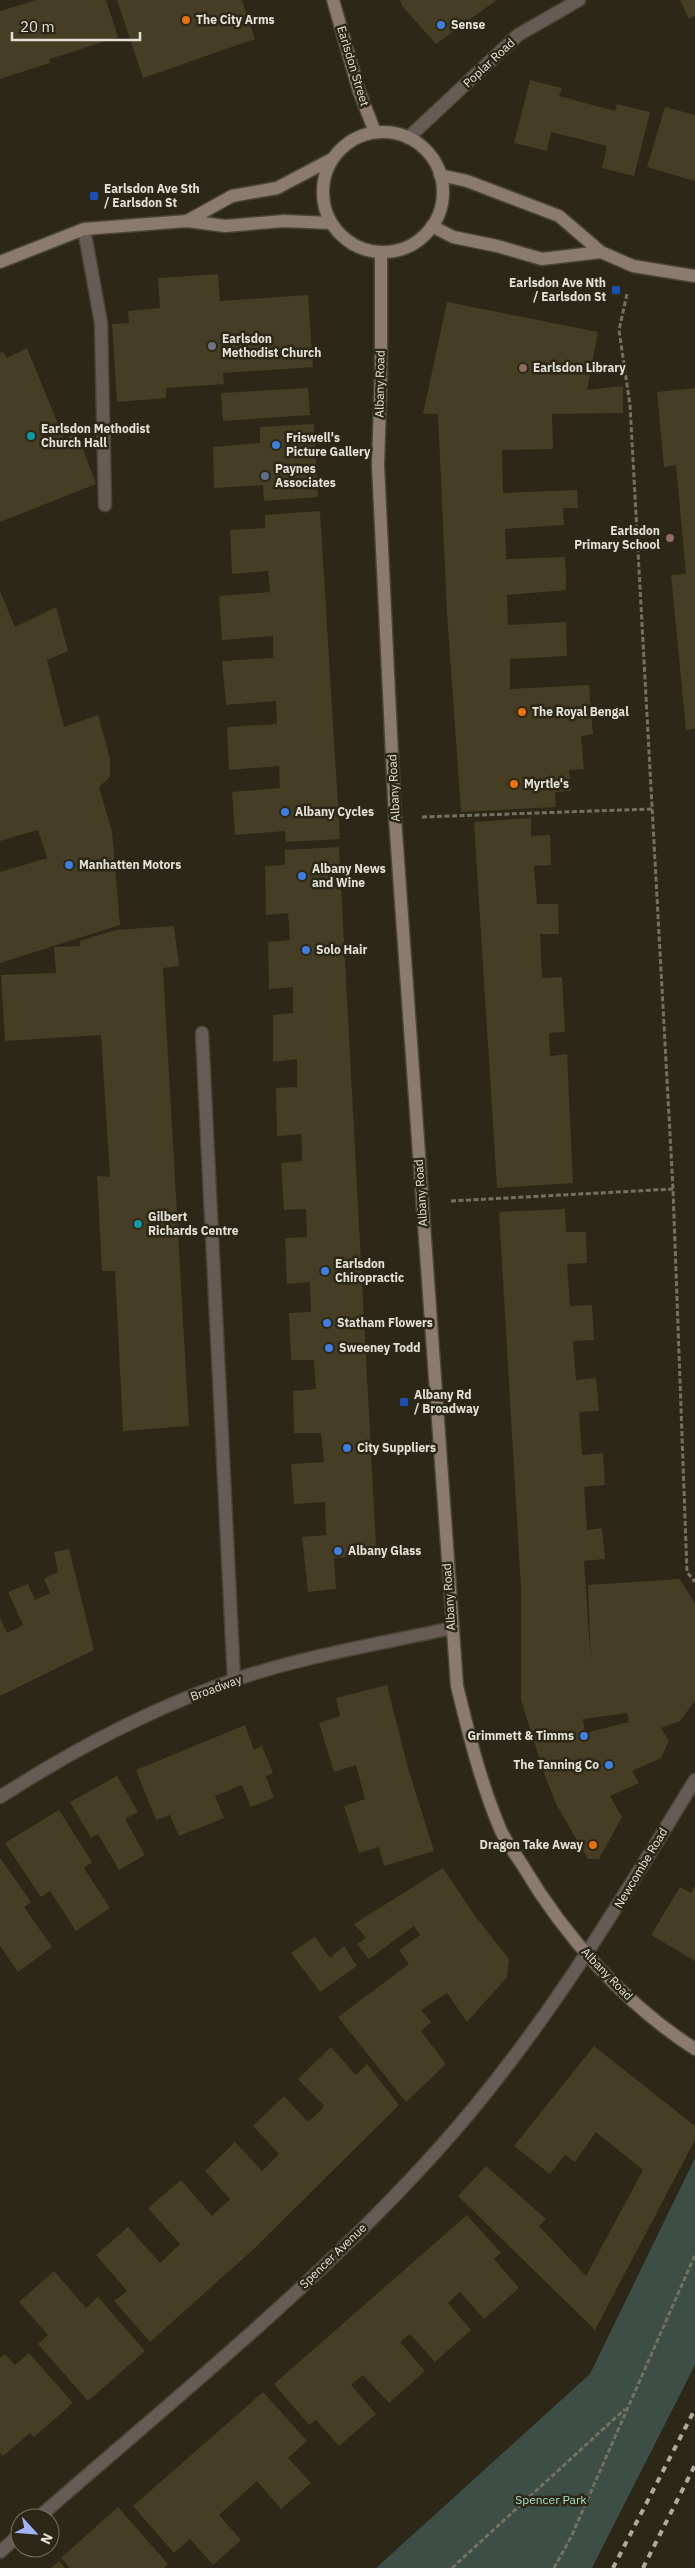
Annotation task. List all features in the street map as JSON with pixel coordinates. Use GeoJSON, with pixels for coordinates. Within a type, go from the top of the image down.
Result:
{"type":"FeatureCollection","features":[{"type":"Feature","properties":{"kind":"street","name":"Earlsdon Street"},"geometry":{"type":"LineString","coordinates":[[333,0],[359,91],[375,132]]}},
{"type":"Feature","properties":{"kind":"street","name":"Poplar Road"},"geometry":{"type":"LineString","coordinates":[[408,138],[518,36],[579,0]]}},
{"type":"Feature","properties":{"kind":"street"},"geometry":{"type":"LineString","coordinates":[[187,221],[232,196],[277,188],[332,159],[341,148],[356,138],[375,132],[388,132],[408,138],[431,156],[440,175],[442,198],[432,226],[423,236],[404,248],[381,252],[355,246],[340,235],[330,222],[324,202],[325,188],[332,159]]}},
{"type":"Feature","properties":{"kind":"street"},"geometry":{"type":"LineString","coordinates":[[440,175],[467,181],[558,216],[601,252],[632,266],[695,276]]}},
{"type":"Feature","properties":{"kind":"street"},"geometry":{"type":"LineString","coordinates":[[0,262],[84,229],[187,221],[225,226],[284,221],[330,222]]}},
{"type":"Feature","properties":{"kind":"street"},"geometry":{"type":"LineString","coordinates":[[432,226],[453,238],[497,246],[542,259],[601,252]]}},
{"type":"Feature","properties":{"kind":"street"},"geometry":{"type":"LineString","coordinates":[[84,229],[101,323],[105,505]]}},
{"type":"Feature","properties":{"kind":"street","name":"Albany Road"},"geometry":{"type":"LineString","coordinates":[[381,252],[381,372],[378,465],[396,818],[457,1686],[475,1760],[502,1832],[538,1892],[587,1954],[640,2007],[695,2049]]}},
{"type":"Feature","properties":{"kind":"street"},"geometry":{"type":"LineString","coordinates":[[202,1033],[234,1680]]}},
{"type":"Feature","properties":{"kind":"street","name":"Broadway"},"geometry":{"type":"LineString","coordinates":[[0,1797],[97,1739],[175,1703],[234,1680],[297,1662],[452,1628]]}},
{"type":"Feature","properties":{"kind":"street","name":"Newcombe Road"},"geometry":{"type":"LineString","coordinates":[[587,1954],[695,1780]]}},
{"type":"Feature","properties":{"kind":"street","name":"Spencer Avenue"},"geometry":{"type":"LineString","coordinates":[[49,2508],[293,2294],[387,2204],[443,2144],[567,1986],[587,1954]]}},
{"type":"Feature","properties":{"kind":"street"},"geometry":{"type":"LineString","coordinates":[[0,2552],[10,2543]]}},
{"type":"Feature","properties":{"kind":"path"},"geometry":{"type":"LineString","coordinates":[[632,266],[620,330],[630,405],[673,1188],[687,1572],[695,1582]]}},
{"type":"Feature","properties":{"kind":"path"},"geometry":{"type":"LineString","coordinates":[[396,818],[652,809]]}},
{"type":"Feature","properties":{"kind":"path"},"geometry":{"type":"LineString","coordinates":[[422,1202],[673,1188]]}},
{"type":"Feature","properties":{"kind":"path"},"geometry":{"type":"LineString","coordinates":[[554,2568],[571,2537],[695,2255]]}},
{"type":"Feature","properties":{"kind":"path"},"geometry":{"type":"LineString","coordinates":[[452,2568],[627,2407]]}},
{"type":"Feature","properties":{"kind":"green space","name":"Spencer Park"},"geometry":{"type":"Polygon","coordinates":[[[695,2158],[695,2365],[592,2568],[376,2568],[590,2374],[695,2158]]]}},
{"type":"Feature","properties":{"kind":"building"},"geometry":{"type":"Polygon","coordinates":[[[36,0],[106,0],[118,37],[50,59],[50,63],[0,79],[0,11],[36,0]]]}},
{"type":"Feature","properties":{"kind":"building","name":"The City Arms"},"geometry":{"type":"Polygon","coordinates":[[[117,0],[242,0],[255,39],[143,78],[117,0]]]}},
{"type":"Feature","properties":{"kind":"building","name":"Sense"},"geometry":{"type":"Polygon","coordinates":[[[400,0],[497,0],[436,44],[402,6],[400,0]]]}},
{"type":"Feature","properties":{"kind":"building"},"geometry":{"type":"Polygon","coordinates":[[[680,0],[695,0],[695,16],[689,19],[680,0]]]}},
{"type":"Feature","properties":{"kind":"building"},"geometry":{"type":"Polygon","coordinates":[[[530,80],[562,88],[559,96],[615,111],[617,104],[650,112],[634,176],[602,168],[607,146],[551,132],[547,151],[514,143],[530,80]]]}},
{"type":"Feature","properties":{"kind":"building"},"geometry":{"type":"Polygon","coordinates":[[[665,107],[695,115],[695,181],[647,167],[665,107]]]}},
{"type":"Feature","properties":{"kind":"building","name":"Earlsdon Methodist Church"},"geometry":{"type":"Polygon","coordinates":[[[218,274],[220,301],[308,295],[313,367],[223,373],[224,384],[166,388],[166,398],[117,402],[112,324],[129,323],[128,311],[160,308],[158,278],[218,274]]]}},
{"type":"Feature","properties":{"kind":"building"},"geometry":{"type":"Polygon","coordinates":[[[447,302],[598,332],[587,390],[623,386],[623,413],[552,414],[553,449],[502,450],[503,493],[577,490],[578,508],[563,508],[564,525],[505,529],[506,559],[565,557],[566,575],[566,590],[507,595],[508,625],[566,622],[567,656],[510,659],[510,689],[589,685],[593,734],[581,736],[584,769],[569,770],[571,791],[555,792],[556,807],[461,812],[447,613],[438,414],[423,414],[447,302]]]}},
{"type":"Feature","properties":{"kind":"building","name":"Earlsdon Methodist Church Hall"},"geometry":{"type":"Polygon","coordinates":[[[27,348],[64,439],[77,433],[96,484],[0,522],[0,353],[3,352],[7,358],[27,348]]]}},
{"type":"Feature","properties":{"kind":"building"},"geometry":{"type":"Polygon","coordinates":[[[308,388],[310,415],[223,421],[221,393],[308,388]]]}},
{"type":"Feature","properties":{"kind":"building"},"geometry":{"type":"Polygon","coordinates":[[[695,388],[695,729],[686,730],[671,575],[686,574],[676,465],[664,467],[657,392],[695,388]]]}},
{"type":"Feature","properties":{"kind":"building"},"geometry":{"type":"Polygon","coordinates":[[[314,424],[318,497],[264,501],[263,485],[214,488],[213,447],[260,443],[260,427],[314,424]]]}},
{"type":"Feature","properties":{"kind":"building"},"geometry":{"type":"Polygon","coordinates":[[[320,511],[340,839],[286,842],[285,831],[235,835],[232,792],[280,788],[279,766],[229,770],[227,727],[277,724],[276,701],[226,705],[222,661],[273,658],[273,636],[222,640],[219,596],[270,592],[268,571],[232,574],[230,530],[265,528],[265,515],[320,511]]]}},
{"type":"Feature","properties":{"kind":"building","name":"Manhatten Motors"},"geometry":{"type":"Polygon","coordinates":[[[0,591],[15,627],[56,607],[68,651],[47,660],[64,727],[98,715],[110,758],[110,777],[99,787],[112,832],[120,925],[0,963],[0,872],[47,858],[38,830],[0,841],[0,591]]]}},
{"type":"Feature","properties":{"kind":"building"},"geometry":{"type":"Polygon","coordinates":[[[531,818],[531,836],[550,835],[551,865],[534,866],[537,904],[558,904],[559,934],[540,934],[542,978],[562,977],[565,1032],[549,1033],[550,1056],[567,1054],[573,1183],[497,1188],[474,822],[531,818]]]}},
{"type":"Feature","properties":{"kind":"building"},"geometry":{"type":"Polygon","coordinates":[[[339,847],[376,1546],[369,1556],[334,1558],[336,1589],[308,1592],[302,1537],[326,1535],[325,1502],[294,1504],[291,1464],[324,1462],[321,1433],[294,1433],[293,1391],[316,1389],[314,1360],[291,1360],[289,1313],[311,1312],[310,1282],[287,1284],[285,1238],[307,1237],[306,1209],[284,1210],[281,1163],[302,1161],[302,1147],[301,1134],[277,1136],[276,1088],[297,1087],[297,1059],[273,1062],[273,1015],[293,1013],[293,987],[269,989],[268,942],[290,940],[288,913],[266,915],[265,866],[285,865],[285,850],[339,847]]]}},
{"type":"Feature","properties":{"kind":"building","name":"Gilbert Richards Centre"},"geometry":{"type":"Polygon","coordinates":[[[174,926],[179,966],[163,968],[189,1426],[123,1431],[115,1271],[102,1271],[97,1176],[110,1177],[101,1035],[5,1041],[1,975],[56,973],[54,947],[80,946],[80,941],[115,930],[174,926]]]}},
{"type":"Feature","properties":{"kind":"building"},"geometry":{"type":"Polygon","coordinates":[[[565,1209],[566,1232],[586,1232],[587,1263],[567,1264],[570,1306],[592,1305],[594,1340],[573,1341],[576,1380],[596,1378],[599,1411],[579,1412],[582,1455],[603,1453],[605,1485],[584,1487],[587,1530],[602,1528],[605,1559],[584,1561],[591,1664],[588,1585],[680,1579],[695,1604],[695,1701],[680,1721],[661,1728],[669,1741],[661,1758],[632,1771],[639,1783],[610,1796],[622,1817],[599,1859],[588,1859],[557,1806],[545,1776],[521,1700],[521,1588],[499,1212],[565,1209]],[[627,1713],[583,1719],[585,1733],[629,1722],[627,1713]]]}},
{"type":"Feature","properties":{"kind":"building"},"geometry":{"type":"Polygon","coordinates":[[[69,1549],[94,1650],[0,1696],[0,1618],[7,1633],[23,1625],[8,1592],[28,1584],[35,1600],[50,1593],[44,1579],[58,1572],[54,1552],[69,1549]]]}},
{"type":"Feature","properties":{"kind":"building"},"geometry":{"type":"Polygon","coordinates":[[[387,1685],[408,1768],[434,1851],[384,1866],[379,1847],[359,1853],[344,1806],[365,1799],[356,1765],[334,1772],[319,1723],[340,1716],[336,1698],[387,1685]]]}},
{"type":"Feature","properties":{"kind":"building"},"geometry":{"type":"Polygon","coordinates":[[[245,1725],[254,1750],[262,1746],[273,1773],[266,1776],[274,1798],[251,1807],[242,1785],[215,1796],[224,1818],[179,1836],[170,1815],[156,1820],[136,1770],[245,1725]]]}},
{"type":"Feature","properties":{"kind":"building"},"geometry":{"type":"Polygon","coordinates":[[[117,1776],[138,1812],[125,1819],[145,1855],[119,1870],[98,1834],[91,1838],[70,1802],[117,1776]]]}},
{"type":"Feature","properties":{"kind":"building"},"geometry":{"type":"Polygon","coordinates":[[[59,1810],[92,1862],[84,1868],[110,1908],[76,1931],[50,1891],[41,1897],[5,1843],[59,1810]]]}},
{"type":"Feature","properties":{"kind":"building"},"geometry":{"type":"Polygon","coordinates":[[[0,1858],[31,1902],[24,1907],[52,1947],[18,1972],[0,1946],[0,1858]]]}},
{"type":"Feature","properties":{"kind":"building"},"geometry":{"type":"Polygon","coordinates":[[[443,1868],[475,1916],[509,1959],[507,1977],[467,2022],[447,1993],[421,2010],[431,2022],[421,2031],[446,2064],[406,2102],[338,2017],[409,1964],[399,1950],[420,1935],[414,1926],[369,1959],[357,1944],[366,1938],[354,1924],[443,1868]]]}},
{"type":"Feature","properties":{"kind":"building"},"geometry":{"type":"Polygon","coordinates":[[[695,1886],[695,1961],[651,1935],[680,1887],[691,1893],[695,1886]]]}},
{"type":"Feature","properties":{"kind":"building"},"geometry":{"type":"Polygon","coordinates":[[[315,1937],[330,1958],[344,1946],[357,1966],[320,1992],[291,1953],[315,1937]]]}},
{"type":"Feature","properties":{"kind":"building"},"geometry":{"type":"Polygon","coordinates":[[[594,2046],[695,2126],[695,2140],[595,2330],[458,2196],[486,2166],[546,2219],[539,2226],[586,2276],[643,2170],[596,2132],[575,2162],[565,2155],[550,2174],[514,2146],[594,2046]]]}},
{"type":"Feature","properties":{"kind":"building"},"geometry":{"type":"Polygon","coordinates":[[[331,2047],[356,2075],[367,2064],[399,2105],[257,2246],[150,2342],[114,2301],[127,2291],[96,2255],[128,2227],[160,2263],[180,2244],[148,2208],[181,2180],[212,2216],[230,2199],[205,2171],[235,2142],[262,2171],[279,2154],[253,2126],[284,2096],[308,2122],[317,2114],[324,2106],[298,2079],[331,2047]]]}},
{"type":"Feature","properties":{"kind":"building"},"geometry":{"type":"Polygon","coordinates":[[[467,2215],[501,2253],[494,2259],[519,2288],[484,2319],[460,2292],[448,2303],[471,2330],[435,2362],[410,2334],[400,2342],[425,2371],[389,2403],[363,2375],[351,2385],[376,2414],[339,2446],[316,2420],[309,2425],[274,2384],[467,2215]]]}},
{"type":"Feature","properties":{"kind":"building"},"geometry":{"type":"Polygon","coordinates":[[[54,2271],[86,2308],[98,2297],[145,2351],[88,2401],[38,2344],[48,2335],[19,2302],[54,2271]]]}},
{"type":"Feature","properties":{"kind":"building"},"geometry":{"type":"Polygon","coordinates":[[[29,2353],[73,2403],[34,2437],[30,2433],[3,2456],[0,2453],[0,2358],[5,2354],[15,2365],[29,2353]]]}},
{"type":"Feature","properties":{"kind":"building"},"geometry":{"type":"Polygon","coordinates":[[[263,2392],[307,2441],[288,2458],[311,2483],[281,2509],[257,2481],[219,2515],[241,2540],[213,2565],[190,2539],[174,2553],[133,2506],[263,2392]]]}},
{"type":"Feature","properties":{"kind":"building"},"geometry":{"type":"Polygon","coordinates":[[[118,2507],[168,2564],[164,2568],[70,2568],[61,2558],[118,2507]]]}},
{"type":"Feature","properties":{"kind":"building"},"geometry":{"type":"Polygon","coordinates":[[[59,2561],[65,2568],[51,2568],[59,2561]]]}},
{"type":"Feature","properties":{"kind":"railway"},"geometry":{"type":"LineString","coordinates":[[613,2568],[695,2409]]}},
{"type":"Feature","properties":{"kind":"railway"},"geometry":{"type":"LineString","coordinates":[[643,2568],[695,2465]]}},
{"type":"Feature","properties":{"kind":"place","name":"The City Arms"},"geometry":{"type":"Point","coordinates":[186,20]}},
{"type":"Feature","properties":{"kind":"place","name":"Sense"},"geometry":{"type":"Point","coordinates":[441,25]}},
{"type":"Feature","properties":{"kind":"place","name":"Earlsdon Ave Sth / Earlsdon St"},"geometry":{"type":"Point","coordinates":[94,196]}},
{"type":"Feature","properties":{"kind":"place","name":"Earlsdon Ave Nth / Earlsdon St"},"geometry":{"type":"Point","coordinates":[616,290]}},
{"type":"Feature","properties":{"kind":"place","name":"Earlsdon Methodist Church"},"geometry":{"type":"Point","coordinates":[212,346]}},
{"type":"Feature","properties":{"kind":"place","name":"Earlsdon Library"},"geometry":{"type":"Point","coordinates":[523,368]}},
{"type":"Feature","properties":{"kind":"place","name":"Earlsdon Methodist Church Hall"},"geometry":{"type":"Point","coordinates":[31,436]}},
{"type":"Feature","properties":{"kind":"place","name":"Friswell's Picture Gallery"},"geometry":{"type":"Point","coordinates":[276,445]}},
{"type":"Feature","properties":{"kind":"place","name":"Paynes Associates"},"geometry":{"type":"Point","coordinates":[265,476]}},
{"type":"Feature","properties":{"kind":"place","name":"Earlsdon Primary School"},"geometry":{"type":"Point","coordinates":[670,538]}},
{"type":"Feature","properties":{"kind":"place","name":"The Royal Bengal"},"geometry":{"type":"Point","coordinates":[522,712]}},
{"type":"Feature","properties":{"kind":"place","name":"Myrtle's"},"geometry":{"type":"Point","coordinates":[514,784]}},
{"type":"Feature","properties":{"kind":"place","name":"Albany Cycles"},"geometry":{"type":"Point","coordinates":[285,812]}},
{"type":"Feature","properties":{"kind":"place","name":"Manhatten Motors"},"geometry":{"type":"Point","coordinates":[69,865]}},
{"type":"Feature","properties":{"kind":"place","name":"Albany News and Wine"},"geometry":{"type":"Point","coordinates":[302,876]}},
{"type":"Feature","properties":{"kind":"place","name":"Solo Hair"},"geometry":{"type":"Point","coordinates":[306,950]}},
{"type":"Feature","properties":{"kind":"place","name":"Gilbert Richards Centre"},"geometry":{"type":"Point","coordinates":[138,1224]}},
{"type":"Feature","properties":{"kind":"place","name":"Earlsdon Chiropractic"},"geometry":{"type":"Point","coordinates":[325,1271]}},
{"type":"Feature","properties":{"kind":"place","name":"Statham Flowers"},"geometry":{"type":"Point","coordinates":[327,1323]}},
{"type":"Feature","properties":{"kind":"place","name":"Sweeney Todd"},"geometry":{"type":"Point","coordinates":[329,1348]}},
{"type":"Feature","properties":{"kind":"place","name":"Albany Rd / Broadway"},"geometry":{"type":"Point","coordinates":[404,1402]}},
{"type":"Feature","properties":{"kind":"place","name":"City Suppliers"},"geometry":{"type":"Point","coordinates":[347,1448]}},
{"type":"Feature","properties":{"kind":"place","name":"Albany Glass"},"geometry":{"type":"Point","coordinates":[338,1551]}},
{"type":"Feature","properties":{"kind":"place","name":"Grimmett & Timms"},"geometry":{"type":"Point","coordinates":[584,1736]}},
{"type":"Feature","properties":{"kind":"place","name":"The Tanning Co"},"geometry":{"type":"Point","coordinates":[609,1765]}},
{"type":"Feature","properties":{"kind":"place","name":"Dragon Take Away"},"geometry":{"type":"Point","coordinates":[593,1845]}}]}
